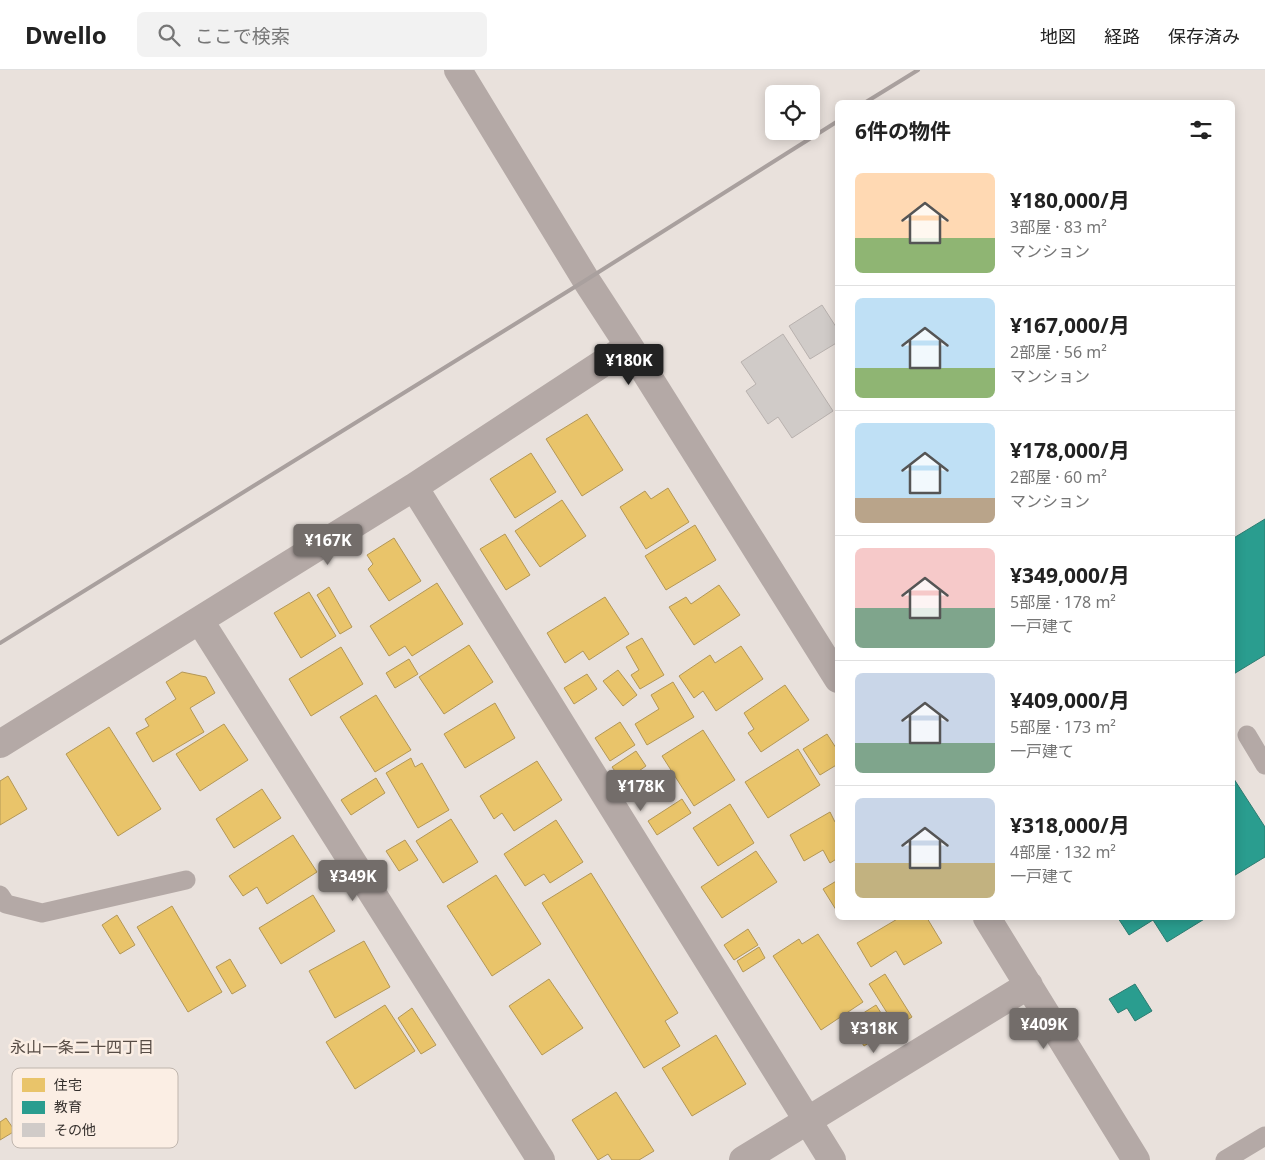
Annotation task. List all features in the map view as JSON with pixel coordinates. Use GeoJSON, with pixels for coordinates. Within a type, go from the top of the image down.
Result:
{"type":"FeatureCollection","features":[{"type":"Feature","properties":{"kind":"street"},"geometry":{"type":"LineString","coordinates":[[458,70],[586,280],[835,674]]}},
{"type":"Feature","properties":{"kind":"street"},"geometry":{"type":"LineString","coordinates":[[0,744],[414,486],[629,346]]}},
{"type":"Feature","properties":{"kind":"street"},"geometry":{"type":"LineString","coordinates":[[414,486],[832,1160]]}},
{"type":"Feature","properties":{"kind":"street"},"geometry":{"type":"LineString","coordinates":[[200,621],[541,1160]]}},
{"type":"Feature","properties":{"kind":"street"},"geometry":{"type":"LineString","coordinates":[[988,920],[1136,1160]]}},
{"type":"Feature","properties":{"kind":"street"},"geometry":{"type":"LineString","coordinates":[[743,1160],[1029,985]]}},
{"type":"Feature","properties":{"kind":"lane"},"geometry":{"type":"LineString","coordinates":[[1247,735],[1265,765]]}},
{"type":"Feature","properties":{"kind":"lane"},"geometry":{"type":"LineString","coordinates":[[0,895],[6,904],[42,913],[186,880]]}},
{"type":"Feature","properties":{"kind":"lane"},"geometry":{"type":"LineString","coordinates":[[1224,1160],[1265,1136]]}},
{"type":"Feature","properties":{"kind":"building: 住宅"},"geometry":{"type":"Polygon","coordinates":[[[587,414],[623,470],[582,496],[546,439],[587,414]]]}},
{"type":"Feature","properties":{"kind":"building: 住宅"},"geometry":{"type":"Polygon","coordinates":[[[531,453],[556,492],[515,518],[490,479],[531,453]]]}},
{"type":"Feature","properties":{"kind":"building: 住宅"},"geometry":{"type":"Polygon","coordinates":[[[668,488],[689,522],[646,549],[620,507],[645,491],[651,499],[668,488]]]}},
{"type":"Feature","properties":{"kind":"building: 住宅"},"geometry":{"type":"Polygon","coordinates":[[[562,500],[586,536],[540,567],[515,531],[562,500]]]}},
{"type":"Feature","properties":{"kind":"building: 住宅"},"geometry":{"type":"Polygon","coordinates":[[[695,525],[716,560],[666,590],[645,556],[695,525]]]}},
{"type":"Feature","properties":{"kind":"building: 住宅"},"geometry":{"type":"Polygon","coordinates":[[[505,534],[530,575],[506,590],[480,549],[505,534]]]}},
{"type":"Feature","properties":{"kind":"building: 住宅"},"geometry":{"type":"Polygon","coordinates":[[[394,538],[421,581],[389,601],[368,569],[373,564],[367,555],[394,538]]]}},
{"type":"Feature","properties":{"kind":"building: 住宅"},"geometry":{"type":"Polygon","coordinates":[[[437,583],[463,624],[412,656],[405,646],[389,656],[370,626],[437,583]]]}},
{"type":"Feature","properties":{"kind":"building: 住宅"},"geometry":{"type":"Polygon","coordinates":[[[719,585],[740,615],[694,645],[669,607],[686,597],[691,604],[719,585]]]}},
{"type":"Feature","properties":{"kind":"building: 住宅"},"geometry":{"type":"Polygon","coordinates":[[[329,587],[352,627],[340,634],[317,595],[329,587]]]}},
{"type":"Feature","properties":{"kind":"building: 住宅"},"geometry":{"type":"Polygon","coordinates":[[[309,592],[336,636],[301,658],[274,613],[309,592]]]}},
{"type":"Feature","properties":{"kind":"building: 住宅"},"geometry":{"type":"Polygon","coordinates":[[[605,597],[629,634],[589,660],[583,651],[565,663],[547,633],[605,597]]]}},
{"type":"Feature","properties":{"kind":"building: 住宅"},"geometry":{"type":"Polygon","coordinates":[[[642,638],[664,675],[640,689],[631,675],[639,670],[626,647],[642,638]]]}},
{"type":"Feature","properties":{"kind":"building: 住宅"},"geometry":{"type":"Polygon","coordinates":[[[469,645],[493,682],[444,714],[419,677],[469,645]]]}},
{"type":"Feature","properties":{"kind":"building: 住宅"},"geometry":{"type":"Polygon","coordinates":[[[741,646],[763,679],[716,711],[703,691],[694,698],[679,676],[710,655],[715,663],[741,646]]]}},
{"type":"Feature","properties":{"kind":"building: 住宅"},"geometry":{"type":"Polygon","coordinates":[[[341,647],[363,684],[311,716],[289,679],[341,647]]]}},
{"type":"Feature","properties":{"kind":"building: 住宅"},"geometry":{"type":"Polygon","coordinates":[[[409,659],[418,674],[395,688],[386,673],[409,659]]]}},
{"type":"Feature","properties":{"kind":"building: 住宅"},"geometry":{"type":"Polygon","coordinates":[[[618,670],[637,695],[623,706],[603,681],[618,670]]]}},
{"type":"Feature","properties":{"kind":"building: 住宅"},"geometry":{"type":"Polygon","coordinates":[[[182,672],[206,677],[215,693],[190,708],[204,732],[153,762],[136,733],[149,726],[145,719],[176,699],[166,682],[182,672]]]}},
{"type":"Feature","properties":{"kind":"building: 住宅"},"geometry":{"type":"Polygon","coordinates":[[[587,674],[597,689],[574,704],[564,688],[587,674]]]}},
{"type":"Feature","properties":{"kind":"building: 住宅"},"geometry":{"type":"Polygon","coordinates":[[[673,682],[694,717],[647,745],[635,724],[659,709],[651,695],[673,682]]]}},
{"type":"Feature","properties":{"kind":"building: 住宅"},"geometry":{"type":"Polygon","coordinates":[[[785,685],[809,720],[761,752],[748,733],[754,729],[744,713],[785,685]]]}},
{"type":"Feature","properties":{"kind":"building: 住宅"},"geometry":{"type":"Polygon","coordinates":[[[376,695],[411,750],[375,772],[340,717],[376,695]]]}},
{"type":"Feature","properties":{"kind":"building: 住宅"},"geometry":{"type":"Polygon","coordinates":[[[495,703],[515,738],[465,768],[444,734],[495,703]]]}},
{"type":"Feature","properties":{"kind":"building: 住宅"},"geometry":{"type":"Polygon","coordinates":[[[620,722],[635,745],[610,761],[595,738],[620,722]]]}},
{"type":"Feature","properties":{"kind":"building: 住宅"},"geometry":{"type":"Polygon","coordinates":[[[224,724],[248,760],[200,791],[176,754],[224,724]]]}},
{"type":"Feature","properties":{"kind":"building: 住宅"},"geometry":{"type":"Polygon","coordinates":[[[109,727],[161,809],[118,836],[66,754],[109,727]]]}},
{"type":"Feature","properties":{"kind":"building: 住宅"},"geometry":{"type":"Polygon","coordinates":[[[703,730],[735,780],[694,806],[662,756],[703,730]]]}},
{"type":"Feature","properties":{"kind":"building: 住宅"},"geometry":{"type":"Polygon","coordinates":[[[827,734],[835,746],[835,766],[820,775],[803,749],[827,734]]]}},
{"type":"Feature","properties":{"kind":"building: 住宅"},"geometry":{"type":"Polygon","coordinates":[[[798,749],[820,785],[768,818],[745,782],[798,749]]]}},
{"type":"Feature","properties":{"kind":"building: 住宅"},"geometry":{"type":"Polygon","coordinates":[[[636,751],[646,766],[623,782],[612,767],[636,751]]]}},
{"type":"Feature","properties":{"kind":"building: 住宅"},"geometry":{"type":"Polygon","coordinates":[[[411,758],[415,767],[422,763],[449,810],[418,828],[386,773],[411,758]]]}},
{"type":"Feature","properties":{"kind":"building: 住宅"},"geometry":{"type":"Polygon","coordinates":[[[537,761],[562,800],[514,831],[502,813],[494,819],[480,796],[537,761]]]}},
{"type":"Feature","properties":{"kind":"building: 住宅"},"geometry":{"type":"Polygon","coordinates":[[[8,776],[27,809],[0,825],[0,781],[8,776]]]}},
{"type":"Feature","properties":{"kind":"building: 住宅"},"geometry":{"type":"Polygon","coordinates":[[[376,778],[385,793],[351,815],[341,800],[376,778]]]}},
{"type":"Feature","properties":{"kind":"building: 住宅"},"geometry":{"type":"Polygon","coordinates":[[[262,789],[281,818],[234,848],[216,819],[262,789]]]}},
{"type":"Feature","properties":{"kind":"building: 住宅"},"geometry":{"type":"Polygon","coordinates":[[[682,799],[691,813],[657,835],[648,821],[682,799]]]}},
{"type":"Feature","properties":{"kind":"building: 住宅"},"geometry":{"type":"Polygon","coordinates":[[[730,804],[754,843],[718,866],[693,828],[730,804]]]}},
{"type":"Feature","properties":{"kind":"building: 住宅"},"geometry":{"type":"Polygon","coordinates":[[[830,812],[835,822],[835,860],[830,863],[823,850],[804,861],[790,835],[830,812]]]}},
{"type":"Feature","properties":{"kind":"building: 住宅"},"geometry":{"type":"Polygon","coordinates":[[[451,819],[478,862],[443,883],[416,841],[451,819]]]}},
{"type":"Feature","properties":{"kind":"building: 住宅"},"geometry":{"type":"Polygon","coordinates":[[[556,820],[583,862],[550,883],[544,874],[525,886],[504,854],[556,820]]]}},
{"type":"Feature","properties":{"kind":"building: 住宅"},"geometry":{"type":"Polygon","coordinates":[[[293,835],[317,872],[267,904],[257,887],[243,896],[229,876],[293,835]]]}},
{"type":"Feature","properties":{"kind":"building: 住宅"},"geometry":{"type":"Polygon","coordinates":[[[405,840],[418,860],[399,871],[386,851],[405,840]]]}},
{"type":"Feature","properties":{"kind":"building: 住宅"},"geometry":{"type":"Polygon","coordinates":[[[756,851],[777,882],[722,918],[701,887],[756,851]]]}},
{"type":"Feature","properties":{"kind":"building: 住宅"},"geometry":{"type":"Polygon","coordinates":[[[591,873],[678,1013],[665,1021],[680,1046],[644,1068],[542,903],[591,873]]]}},
{"type":"Feature","properties":{"kind":"building: 住宅"},"geometry":{"type":"Polygon","coordinates":[[[496,875],[541,944],[492,976],[447,906],[496,875]]]}},
{"type":"Feature","properties":{"kind":"building: 住宅"},"geometry":{"type":"Polygon","coordinates":[[[835,882],[835,908],[823,889],[835,882]]]}},
{"type":"Feature","properties":{"kind":"building: 住宅"},"geometry":{"type":"Polygon","coordinates":[[[313,895],[335,931],[281,964],[259,928],[313,895]]]}},
{"type":"Feature","properties":{"kind":"building: 住宅"},"geometry":{"type":"Polygon","coordinates":[[[172,906],[222,992],[188,1012],[137,927],[172,906]]]}},
{"type":"Feature","properties":{"kind":"building: 住宅"},"geometry":{"type":"Polygon","coordinates":[[[117,915],[135,945],[120,954],[102,925],[117,915]]]}},
{"type":"Feature","properties":{"kind":"building: 住宅"},"geometry":{"type":"Polygon","coordinates":[[[896,920],[928,920],[942,943],[904,965],[896,951],[871,967],[857,943],[896,920]]]}},
{"type":"Feature","properties":{"kind":"building: 住宅"},"geometry":{"type":"Polygon","coordinates":[[[748,929],[758,945],[734,960],[724,945],[748,929]]]}},
{"type":"Feature","properties":{"kind":"building: 住宅"},"geometry":{"type":"Polygon","coordinates":[[[818,934],[863,1002],[821,1030],[773,956],[799,939],[802,944],[818,934]]]}},
{"type":"Feature","properties":{"kind":"building: 住宅"},"geometry":{"type":"Polygon","coordinates":[[[364,941],[390,987],[335,1018],[309,971],[364,941]]]}},
{"type":"Feature","properties":{"kind":"building: 住宅"},"geometry":{"type":"Polygon","coordinates":[[[759,947],[765,958],[743,972],[737,961],[759,947]]]}},
{"type":"Feature","properties":{"kind":"building: 住宅"},"geometry":{"type":"Polygon","coordinates":[[[230,959],[246,986],[232,994],[216,967],[230,959]]]}},
{"type":"Feature","properties":{"kind":"building: 住宅"},"geometry":{"type":"Polygon","coordinates":[[[885,974],[912,1017],[896,1027],[869,984],[885,974]]]}},
{"type":"Feature","properties":{"kind":"building: 住宅"},"geometry":{"type":"Polygon","coordinates":[[[549,979],[583,1028],[542,1055],[509,1006],[549,979]]]}},
{"type":"Feature","properties":{"kind":"building: 住宅"},"geometry":{"type":"Polygon","coordinates":[[[385,1005],[415,1051],[355,1089],[326,1042],[385,1005]]]}},
{"type":"Feature","properties":{"kind":"building: 住宅"},"geometry":{"type":"Polygon","coordinates":[[[876,1005],[891,1029],[864,1046],[849,1022],[876,1005]]]}},
{"type":"Feature","properties":{"kind":"building: 住宅"},"geometry":{"type":"Polygon","coordinates":[[[412,1008],[436,1045],[421,1054],[398,1018],[412,1008]]]}},
{"type":"Feature","properties":{"kind":"building: 住宅"},"geometry":{"type":"Polygon","coordinates":[[[716,1035],[746,1084],[692,1116],[662,1068],[716,1035]]]}},
{"type":"Feature","properties":{"kind":"building: 住宅"},"geometry":{"type":"Polygon","coordinates":[[[616,1092],[654,1151],[639,1160],[612,1160],[608,1154],[598,1160],[572,1120],[616,1092]]]}},
{"type":"Feature","properties":{"kind":"building: 住宅"},"geometry":{"type":"Polygon","coordinates":[[[6,1118],[12,1127],[12,1133],[0,1140],[0,1122],[6,1118]]]}},
{"type":"Feature","properties":{"kind":"building: 教育"},"geometry":{"type":"Polygon","coordinates":[[[1265,519],[1265,655],[1235,673],[1235,537],[1265,519]]]}},
{"type":"Feature","properties":{"kind":"building: 教育"},"geometry":{"type":"Polygon","coordinates":[[[1235,781],[1265,827],[1265,857],[1235,875],[1235,781]]]}},
{"type":"Feature","properties":{"kind":"building: 教育"},"geometry":{"type":"Polygon","coordinates":[[[1119,920],[1153,920],[1129,935],[1119,920]]]}},
{"type":"Feature","properties":{"kind":"building: 教育"},"geometry":{"type":"Polygon","coordinates":[[[1153,920],[1203,920],[1167,942],[1153,920]]]}},
{"type":"Feature","properties":{"kind":"building: 教育"},"geometry":{"type":"Polygon","coordinates":[[[1135,984],[1152,1011],[1135,1021],[1127,1008],[1118,1013],[1109,999],[1135,984]]]}},
{"type":"Feature","properties":{"kind":"building: その他"},"geometry":{"type":"Polygon","coordinates":[[[822,305],[835,325],[835,344],[810,359],[789,326],[822,305]]]}},
{"type":"Feature","properties":{"kind":"building: その他"},"geometry":{"type":"Polygon","coordinates":[[[783,334],[833,411],[792,438],[778,417],[768,424],[746,391],[756,384],[741,362],[783,334]]]}},
{"type":"Feature","properties":{"kind":"railway"},"geometry":{"type":"LineString","coordinates":[[869,100],[918,70]]}},
{"type":"Feature","properties":{"kind":"railway"},"geometry":{"type":"LineString","coordinates":[[0,643],[586,280],[835,123]]}},
{"type":"Feature","properties":{"kind":"district","name":"永山一条二十四丁目"},"geometry":{"type":"Point","coordinates":[82,1047]}}]}
